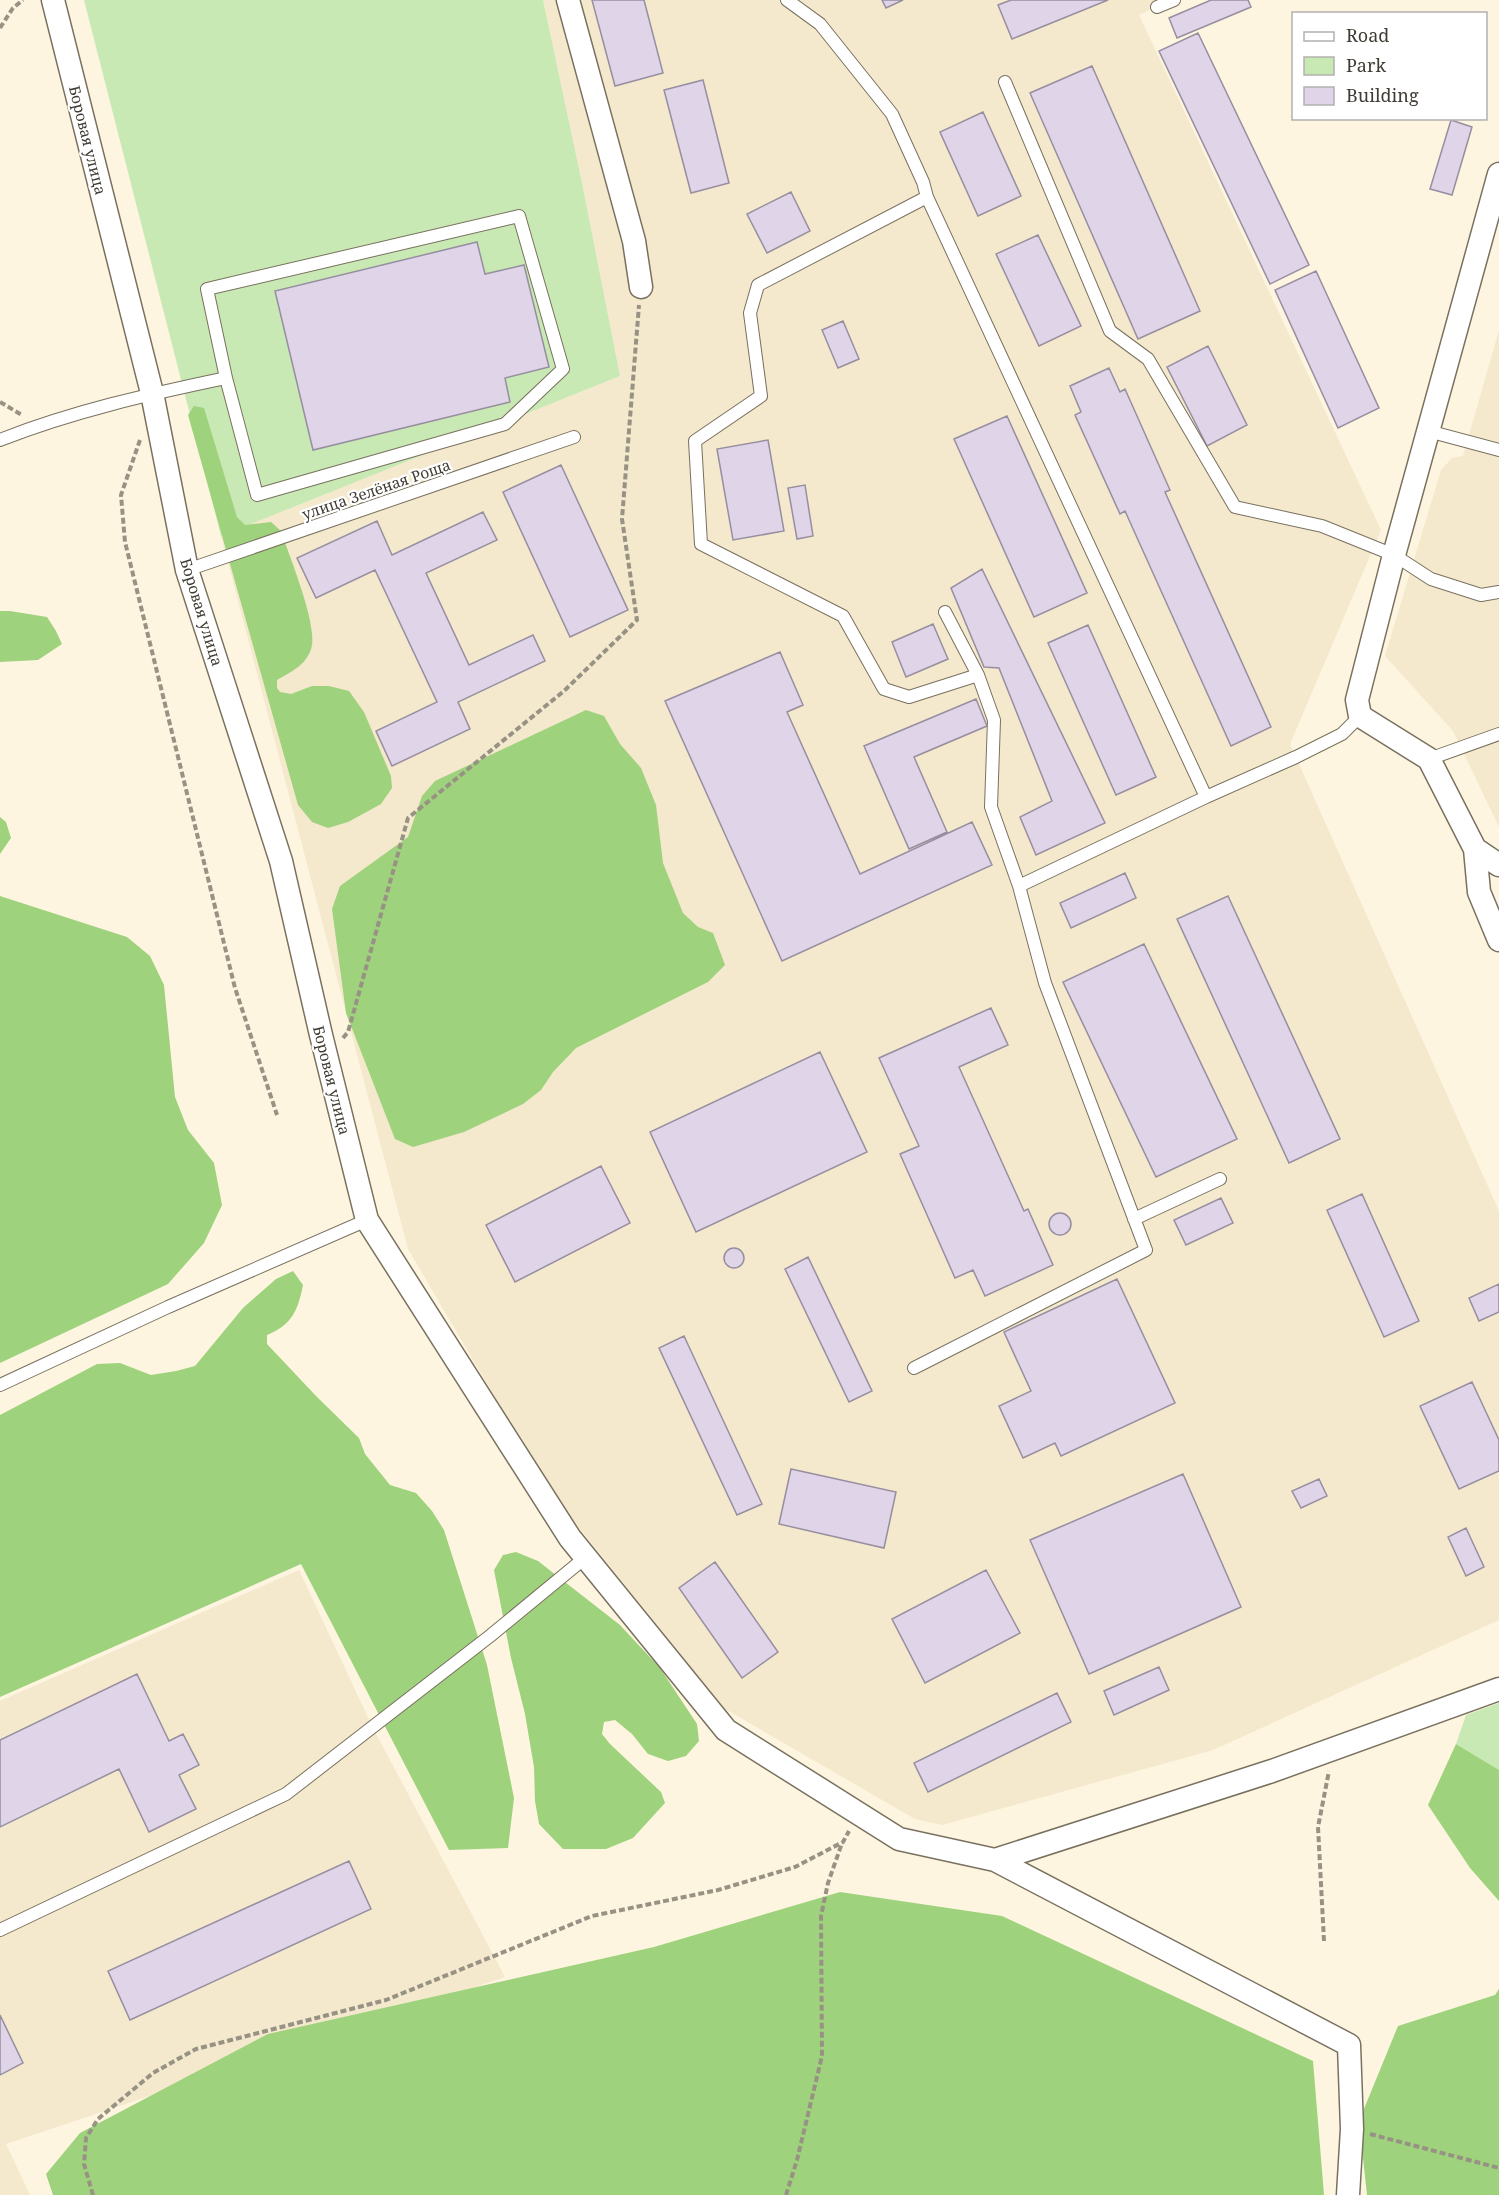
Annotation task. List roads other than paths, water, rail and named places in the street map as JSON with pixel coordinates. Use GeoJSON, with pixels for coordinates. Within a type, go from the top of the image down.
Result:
{"type":"FeatureCollection","features":[{"type":"Feature","properties":{"kind":"street","name":"Боровая улица"},"geometry":{"type":"LineString","coordinates":[[53,0],[152,393],[188,570],[281,861],[367,1220],[570,1538],[726,1730],[899,1839],[994,1860],[1348,2044],[1352,2129],[1348,2195]]}},
{"type":"Feature","properties":{"kind":"street"},"geometry":{"type":"LineString","coordinates":[[568,0],[634,241],[641,287]]}},
{"type":"Feature","properties":{"kind":"street"},"geometry":{"type":"LineString","coordinates":[[1499,174],[1394,555],[1357,700],[1360,716],[1429,759],[1475,849],[1479,892],[1499,940]]}},
{"type":"Feature","properties":{"kind":"street"},"geometry":{"type":"LineString","coordinates":[[1475,849],[1499,865]]}},
{"type":"Feature","properties":{"kind":"street"},"geometry":{"type":"LineString","coordinates":[[994,1860],[1272,1771],[1499,1689]]}},
{"type":"Feature","properties":{"kind":"lane"},"geometry":{"type":"LineString","coordinates":[[787,0],[820,24],[892,114],[927,197],[1206,797]]}},
{"type":"Feature","properties":{"kind":"lane"},"geometry":{"type":"LineString","coordinates":[[1157,8],[1174,0]]}},
{"type":"Feature","properties":{"kind":"lane"},"geometry":{"type":"LineString","coordinates":[[1005,82],[1110,331],[1148,359],[1235,507],[1322,526],[1394,555],[1431,579],[1480,595],[1499,592]]}},
{"type":"Feature","properties":{"kind":"lane"},"geometry":{"type":"LineString","coordinates":[[927,197],[758,285],[750,313],[761,396],[695,441],[701,543],[843,615],[884,689],[909,697],[978,675]]}},
{"type":"Feature","properties":{"kind":"lane"},"geometry":{"type":"LineString","coordinates":[[519,216],[563,369],[505,424],[257,495],[226,378],[207,289],[519,216]]}},
{"type":"Feature","properties":{"kind":"lane"},"geometry":{"type":"LineString","coordinates":[[0,440],[38,425],[152,393],[226,378]]}},
{"type":"Feature","properties":{"kind":"lane"},"geometry":{"type":"LineString","coordinates":[[1428,431],[1499,450]]}},
{"type":"Feature","properties":{"kind":"lane","name":"улица Зелёная Роща"},"geometry":{"type":"LineString","coordinates":[[188,570],[574,437]]}},
{"type":"Feature","properties":{"kind":"lane"},"geometry":{"type":"LineString","coordinates":[[914,1368],[1146,1250],[1045,983],[1019,886],[991,807],[994,720],[978,675],[945,612]]}},
{"type":"Feature","properties":{"kind":"lane"},"geometry":{"type":"LineString","coordinates":[[1019,886],[1296,757],[1342,734],[1360,716]]}},
{"type":"Feature","properties":{"kind":"lane"},"geometry":{"type":"LineString","coordinates":[[1429,759],[1499,734]]}},
{"type":"Feature","properties":{"kind":"lane"},"geometry":{"type":"LineString","coordinates":[[1134,1219],[1220,1179]]}},
{"type":"Feature","properties":{"kind":"lane"},"geometry":{"type":"LineString","coordinates":[[0,1385],[168,1307],[367,1220]]}},
{"type":"Feature","properties":{"kind":"lane"},"geometry":{"type":"LineString","coordinates":[[0,1930],[286,1794],[490,1636],[586,1557]]}}]}
